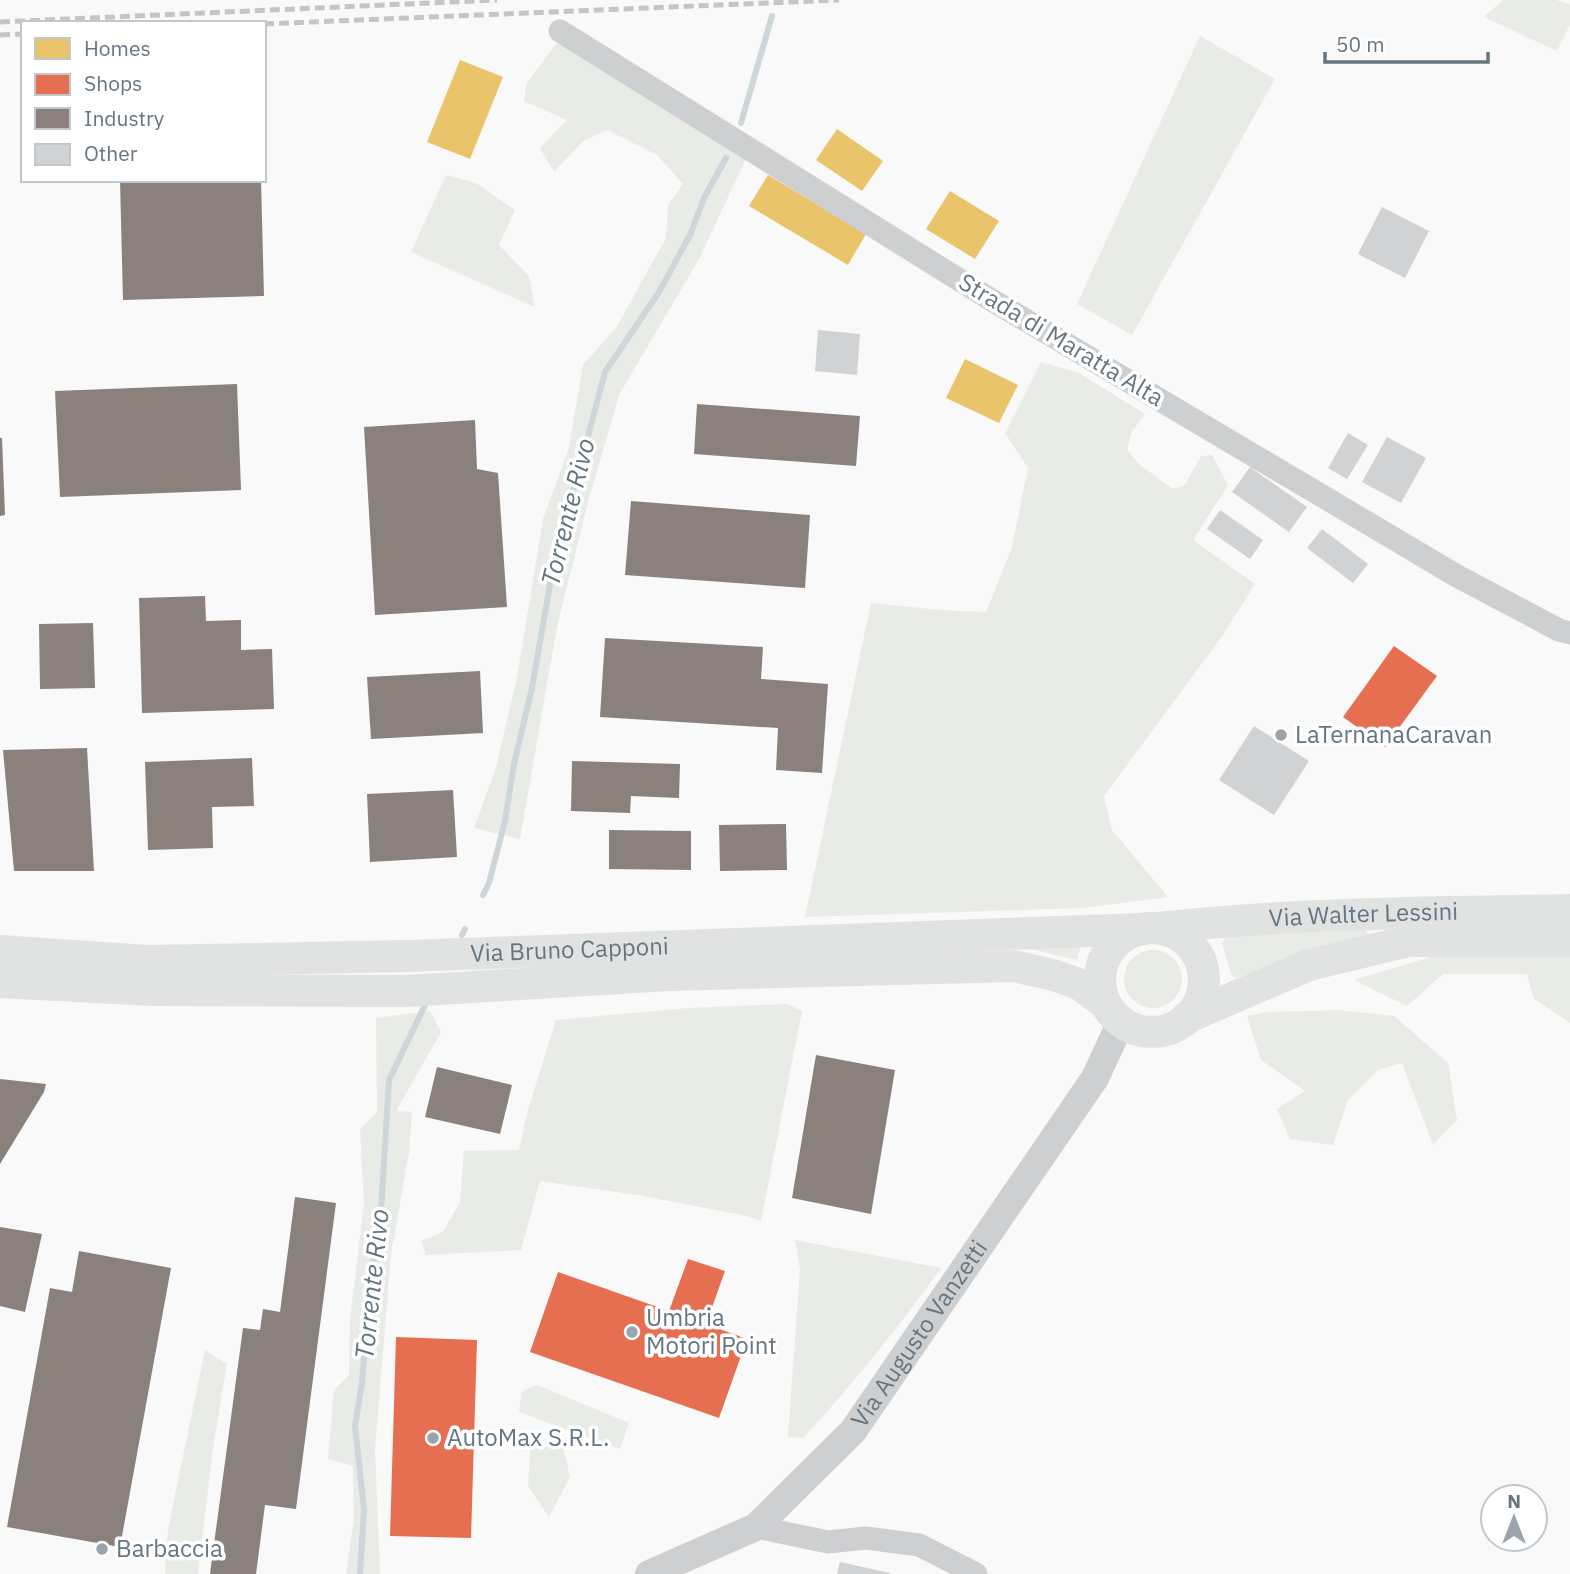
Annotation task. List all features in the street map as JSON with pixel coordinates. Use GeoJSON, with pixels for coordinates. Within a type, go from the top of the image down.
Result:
{"type":"FeatureCollection","features":[{"type":"Feature","properties":{"kind":"main road","name":"Via Walter Lessini"},"geometry":{"type":"LineString","coordinates":[[1150,928],[1423,912],[1570,910]]}},
{"type":"Feature","properties":{"kind":"main road","name":"Via Bruno Capponi"},"geometry":{"type":"LineString","coordinates":[[0,951],[148,961],[203,960],[434,955],[1150,928]]}},
{"type":"Feature","properties":{"kind":"main road"},"geometry":{"type":"LineString","coordinates":[[1150,928],[1174,933],[1188,943],[1198,956],[1203,972],[1203,989],[1197,1004],[1186,1018],[1171,1028],[1154,1031],[1137,1030],[1113,1013],[1100,989],[1100,973],[1105,957],[1120,939],[1150,928]]}},
{"type":"Feature","properties":{"kind":"main road","name":"Via Walter Lessini"},"geometry":{"type":"LineString","coordinates":[[1186,1018],[1308,965],[1409,941],[1570,941]]}},
{"type":"Feature","properties":{"kind":"main road","name":"Via Bruno Capponi"},"geometry":{"type":"LineString","coordinates":[[0,982],[152,990],[406,990],[669,975],[1014,966],[1079,984],[1113,1013]]}},
{"type":"Feature","properties":{"kind":"street","name":"Strada di Maratta Alta"},"geometry":{"type":"LineString","coordinates":[[560,31],[1026,320],[1457,576],[1559,630],[1570,633]]}},
{"type":"Feature","properties":{"kind":"street","name":"Via Augusto Vanzetti"},"geometry":{"type":"LineString","coordinates":[[649,1574],[756,1527],[853,1431],[1095,1078],[1113,1013]]}},
{"type":"Feature","properties":{"kind":"street"},"geometry":{"type":"LineString","coordinates":[[756,1527],[828,1542],[866,1538],[919,1545],[976,1574]]}},
{"type":"Feature","properties":{"kind":"shaded area"},"geometry":{"type":"Polygon","coordinates":[[[1503,0],[1556,0],[1570,4],[1570,25],[1557,51],[1484,17],[1503,0]]]}},
{"type":"Feature","properties":{"kind":"shaded area"},"geometry":{"type":"Polygon","coordinates":[[[562,36],[750,150],[699,259],[619,395],[589,499],[557,627],[520,839],[474,828],[496,768],[517,677],[543,519],[569,448],[583,365],[616,328],[666,238],[668,205],[683,184],[657,155],[607,130],[583,141],[554,172],[540,148],[567,120],[524,101],[526,84],[562,36]]]}},
{"type":"Feature","properties":{"kind":"shaded area"},"geometry":{"type":"Polygon","coordinates":[[[1200,36],[1275,79],[1132,335],[1077,304],[1200,36]]]}},
{"type":"Feature","properties":{"kind":"shaded area"},"geometry":{"type":"Polygon","coordinates":[[[446,175],[476,183],[515,210],[499,245],[529,276],[535,307],[411,252],[446,175]]]}},
{"type":"Feature","properties":{"kind":"shaded area"},"geometry":{"type":"Polygon","coordinates":[[[1041,362],[1079,373],[1145,414],[1131,433],[1127,450],[1140,465],[1173,489],[1185,485],[1201,456],[1212,455],[1228,485],[1193,540],[1255,584],[1223,635],[1104,796],[1112,830],[1168,897],[1083,908],[805,917],[871,603],[986,612],[1012,547],[1028,468],[1005,433],[1041,362]]]}},
{"type":"Feature","properties":{"kind":"shaded area"},"geometry":{"type":"Polygon","coordinates":[[[1366,930],[1370,939],[1235,978],[1231,974],[1222,943],[1227,935],[1234,934],[1366,930]]]}},
{"type":"Feature","properties":{"kind":"shaded area"},"geometry":{"type":"Polygon","coordinates":[[[1082,943],[1077,960],[1025,948],[1082,943]]]}},
{"type":"Feature","properties":{"kind":"shaded area"},"geometry":{"type":"Polygon","coordinates":[[[1153,950],[1169,955],[1177,963],[1182,979],[1177,995],[1169,1003],[1153,1008],[1137,1003],[1129,995],[1124,979],[1129,963],[1137,955],[1153,950]]]}},
{"type":"Feature","properties":{"kind":"shaded area"},"geometry":{"type":"Polygon","coordinates":[[[1434,956],[1570,957],[1570,1023],[1534,999],[1527,974],[1443,974],[1407,1006],[1354,980],[1434,956]]]}},
{"type":"Feature","properties":{"kind":"shaded area"},"geometry":{"type":"Polygon","coordinates":[[[787,1004],[802,1011],[761,1221],[638,1195],[540,1181],[521,1250],[426,1255],[421,1241],[443,1232],[460,1202],[464,1151],[519,1150],[528,1110],[556,1020],[688,1008],[787,1004]]]}},
{"type":"Feature","properties":{"kind":"shaded area"},"geometry":{"type":"Polygon","coordinates":[[[1338,1010],[1394,1016],[1448,1063],[1457,1120],[1433,1145],[1402,1063],[1378,1070],[1348,1100],[1333,1145],[1290,1139],[1277,1109],[1305,1091],[1261,1060],[1247,1016],[1267,1012],[1338,1010]]]}},
{"type":"Feature","properties":{"kind":"shaded area"},"geometry":{"type":"Polygon","coordinates":[[[430,1011],[441,1032],[396,1111],[412,1112],[409,1153],[391,1254],[375,1449],[380,1574],[346,1574],[354,1519],[353,1466],[328,1459],[334,1390],[349,1375],[350,1320],[364,1204],[360,1130],[377,1112],[376,1018],[430,1011]]]}},
{"type":"Feature","properties":{"kind":"shaded area"},"geometry":{"type":"Polygon","coordinates":[[[795,1240],[941,1268],[875,1355],[803,1438],[788,1437],[800,1270],[795,1240]]]}},
{"type":"Feature","properties":{"kind":"shaded area"},"geometry":{"type":"Polygon","coordinates":[[[205,1350],[227,1364],[212,1455],[198,1574],[165,1574],[168,1529],[205,1350]]]}},
{"type":"Feature","properties":{"kind":"shaded area"},"geometry":{"type":"Polygon","coordinates":[[[537,1385],[629,1423],[620,1449],[519,1412],[522,1391],[537,1385]]]}},
{"type":"Feature","properties":{"kind":"shaded area"},"geometry":{"type":"Polygon","coordinates":[[[531,1441],[563,1446],[570,1477],[549,1517],[528,1486],[531,1441]]]}},
{"type":"Feature","properties":{"kind":"building: Homes"},"geometry":{"type":"Polygon","coordinates":[[[460,60],[503,77],[470,159],[427,142],[460,60]]]}},
{"type":"Feature","properties":{"kind":"building: Homes"},"geometry":{"type":"Polygon","coordinates":[[[837,129],[883,161],[862,191],[816,160],[837,129]]]}},
{"type":"Feature","properties":{"kind":"building: Homes"},"geometry":{"type":"Polygon","coordinates":[[[768,175],[866,234],[848,265],[749,206],[768,175]]]}},
{"type":"Feature","properties":{"kind":"building: Homes"},"geometry":{"type":"Polygon","coordinates":[[[950,191],[999,221],[975,259],[926,229],[950,191]]]}},
{"type":"Feature","properties":{"kind":"building: Homes"},"geometry":{"type":"Polygon","coordinates":[[[965,359],[1018,385],[999,423],[946,398],[965,359]]]}},
{"type":"Feature","properties":{"kind":"building: Shops"},"geometry":{"type":"Polygon","coordinates":[[[1394,646],[1437,676],[1385,747],[1343,717],[1394,646]]]}},
{"type":"Feature","properties":{"kind":"building: Shops","name":"Umbria Motori Point"},"geometry":{"type":"Polygon","coordinates":[[[688,1259],[725,1271],[706,1324],[747,1339],[719,1418],[530,1352],[558,1272],[669,1311],[688,1259]]]}},
{"type":"Feature","properties":{"kind":"building: Shops","name":"AutoMax S.R.L."},"geometry":{"type":"Polygon","coordinates":[[[396,1337],[477,1340],[471,1538],[390,1536],[396,1337]]]}},
{"type":"Feature","properties":{"kind":"building: Industry"},"geometry":{"type":"Polygon","coordinates":[[[120,182],[261,182],[264,296],[123,300],[120,182]]]}},
{"type":"Feature","properties":{"kind":"building: Industry"},"geometry":{"type":"Polygon","coordinates":[[[237,384],[241,490],[60,497],[55,391],[237,384]]]}},
{"type":"Feature","properties":{"kind":"building: Industry"},"geometry":{"type":"Polygon","coordinates":[[[697,404],[860,416],[856,466],[694,454],[697,404]]]}},
{"type":"Feature","properties":{"kind":"building: Industry"},"geometry":{"type":"Polygon","coordinates":[[[475,420],[477,469],[498,473],[507,607],[375,615],[364,427],[475,420]]]}},
{"type":"Feature","properties":{"kind":"building: Industry"},"geometry":{"type":"Polygon","coordinates":[[[0,438],[5,515],[0,516],[0,438]]]}},
{"type":"Feature","properties":{"kind":"building: Industry"},"geometry":{"type":"Polygon","coordinates":[[[631,501],[810,515],[805,588],[625,575],[631,501]]]}},
{"type":"Feature","properties":{"kind":"building: Industry"},"geometry":{"type":"Polygon","coordinates":[[[205,596],[206,621],[241,620],[241,650],[272,649],[274,709],[142,713],[139,598],[205,596]]]}},
{"type":"Feature","properties":{"kind":"building: Industry"},"geometry":{"type":"Polygon","coordinates":[[[93,623],[95,688],[40,689],[39,624],[93,623]]]}},
{"type":"Feature","properties":{"kind":"building: Industry"},"geometry":{"type":"Polygon","coordinates":[[[605,638],[763,647],[761,679],[828,684],[822,773],[776,770],[778,728],[600,717],[605,638]]]}},
{"type":"Feature","properties":{"kind":"building: Industry"},"geometry":{"type":"Polygon","coordinates":[[[480,671],[483,733],[371,739],[367,677],[480,671]]]}},
{"type":"Feature","properties":{"kind":"building: Industry"},"geometry":{"type":"Polygon","coordinates":[[[87,748],[94,871],[14,871],[3,750],[87,748]]]}},
{"type":"Feature","properties":{"kind":"building: Industry"},"geometry":{"type":"Polygon","coordinates":[[[252,758],[254,806],[212,807],[213,848],[148,850],[145,762],[252,758]]]}},
{"type":"Feature","properties":{"kind":"building: Industry"},"geometry":{"type":"Polygon","coordinates":[[[572,761],[680,764],[679,798],[631,796],[630,813],[571,811],[572,761]]]}},
{"type":"Feature","properties":{"kind":"building: Industry"},"geometry":{"type":"Polygon","coordinates":[[[453,790],[457,857],[370,862],[367,794],[453,790]]]}},
{"type":"Feature","properties":{"kind":"building: Industry"},"geometry":{"type":"Polygon","coordinates":[[[786,824],[787,870],[720,871],[719,825],[786,824]]]}},
{"type":"Feature","properties":{"kind":"building: Industry"},"geometry":{"type":"Polygon","coordinates":[[[609,830],[691,831],[691,870],[609,869],[609,830]]]}},
{"type":"Feature","properties":{"kind":"building: Industry"},"geometry":{"type":"Polygon","coordinates":[[[816,1055],[895,1070],[871,1214],[792,1198],[816,1055]]]}},
{"type":"Feature","properties":{"kind":"building: Industry"},"geometry":{"type":"Polygon","coordinates":[[[437,1067],[512,1085],[500,1134],[425,1117],[437,1067]]]}},
{"type":"Feature","properties":{"kind":"building: Industry"},"geometry":{"type":"Polygon","coordinates":[[[0,1079],[46,1084],[44,1092],[0,1164],[0,1079]]]}},
{"type":"Feature","properties":{"kind":"building: Industry"},"geometry":{"type":"Polygon","coordinates":[[[295,1197],[336,1203],[296,1509],[265,1505],[256,1574],[210,1574],[243,1328],[260,1330],[263,1309],[280,1312],[295,1197]]]}},
{"type":"Feature","properties":{"kind":"building: Industry"},"geometry":{"type":"Polygon","coordinates":[[[0,1227],[42,1234],[25,1312],[0,1306],[0,1227]]]}},
{"type":"Feature","properties":{"kind":"building: Industry"},"geometry":{"type":"Polygon","coordinates":[[[79,1251],[171,1268],[120,1547],[7,1527],[50,1288],[72,1292],[79,1251]]]}},
{"type":"Feature","properties":{"kind":"building: Other"},"geometry":{"type":"Polygon","coordinates":[[[1382,207],[1429,231],[1405,278],[1358,254],[1382,207]]]}},
{"type":"Feature","properties":{"kind":"building: Other"},"geometry":{"type":"Polygon","coordinates":[[[818,330],[860,334],[857,375],[815,371],[818,330]]]}},
{"type":"Feature","properties":{"kind":"building: Other"},"geometry":{"type":"Polygon","coordinates":[[[1348,433],[1368,445],[1347,479],[1328,468],[1348,433]]]}},
{"type":"Feature","properties":{"kind":"building: Other"},"geometry":{"type":"Polygon","coordinates":[[[1387,437],[1426,458],[1401,503],[1362,482],[1387,437]]]}},
{"type":"Feature","properties":{"kind":"building: Other"},"geometry":{"type":"Polygon","coordinates":[[[1250,467],[1307,507],[1289,532],[1232,492],[1250,467]]]}},
{"type":"Feature","properties":{"kind":"building: Other"},"geometry":{"type":"Polygon","coordinates":[[[1220,510],[1263,540],[1250,559],[1207,529],[1220,510]]]}},
{"type":"Feature","properties":{"kind":"building: Other"},"geometry":{"type":"Polygon","coordinates":[[[1322,529],[1368,564],[1353,583],[1307,548],[1322,529]]]}},
{"type":"Feature","properties":{"kind":"building: Other"},"geometry":{"type":"Polygon","coordinates":[[[1254,726],[1309,761],[1274,815],[1219,780],[1254,726]]]}},
{"type":"Feature","properties":{"kind":"building: Other"},"geometry":{"type":"Polygon","coordinates":[[[840,1562],[890,1573],[890,1574],[837,1574],[840,1562]]]}},
{"type":"Feature","properties":{"kind":"waterway","name":"Torrente Rivo"},"geometry":{"type":"LineString","coordinates":[[741,123],[772,16]]}},
{"type":"Feature","properties":{"kind":"waterway","name":"Torrente Rivo"},"geometry":{"type":"LineString","coordinates":[[483,895],[489,883],[505,821],[557,544],[605,372],[659,292],[690,235],[704,198],[726,158]]}},
{"type":"Feature","properties":{"kind":"waterway","name":"Torrente Rivo"},"geometry":{"type":"LineString","coordinates":[[462,935],[465,929]]}},
{"type":"Feature","properties":{"kind":"waterway","name":"Torrente Rivo"},"geometry":{"type":"LineString","coordinates":[[360,1574],[364,1510],[355,1426],[362,1383],[370,1284],[381,1211],[389,1080],[427,1001]]}},
{"type":"Feature","properties":{"kind":"railway"},"geometry":{"type":"LineString","coordinates":[[23,21],[497,0]]}},
{"type":"Feature","properties":{"kind":"railway"},"geometry":{"type":"LineString","coordinates":[[266,24],[839,0]]}},
{"type":"Feature","properties":{"kind":"railway"},"geometry":{"type":"LineString","coordinates":[[0,22],[21,21]]}},
{"type":"Feature","properties":{"kind":"railway"},"geometry":{"type":"LineString","coordinates":[[0,35],[21,34]]}},
{"type":"Feature","properties":{"kind":"place","name":"LaTernanaCaravan"},"geometry":{"type":"Point","coordinates":[1281,735]}},
{"type":"Feature","properties":{"kind":"place","name":"Umbria Motori Point"},"geometry":{"type":"Point","coordinates":[632,1332]}},
{"type":"Feature","properties":{"kind":"place","name":"AutoMax S.R.L."},"geometry":{"type":"Point","coordinates":[433,1438]}},
{"type":"Feature","properties":{"kind":"place","name":"Barbaccia"},"geometry":{"type":"Point","coordinates":[102,1549]}}]}
